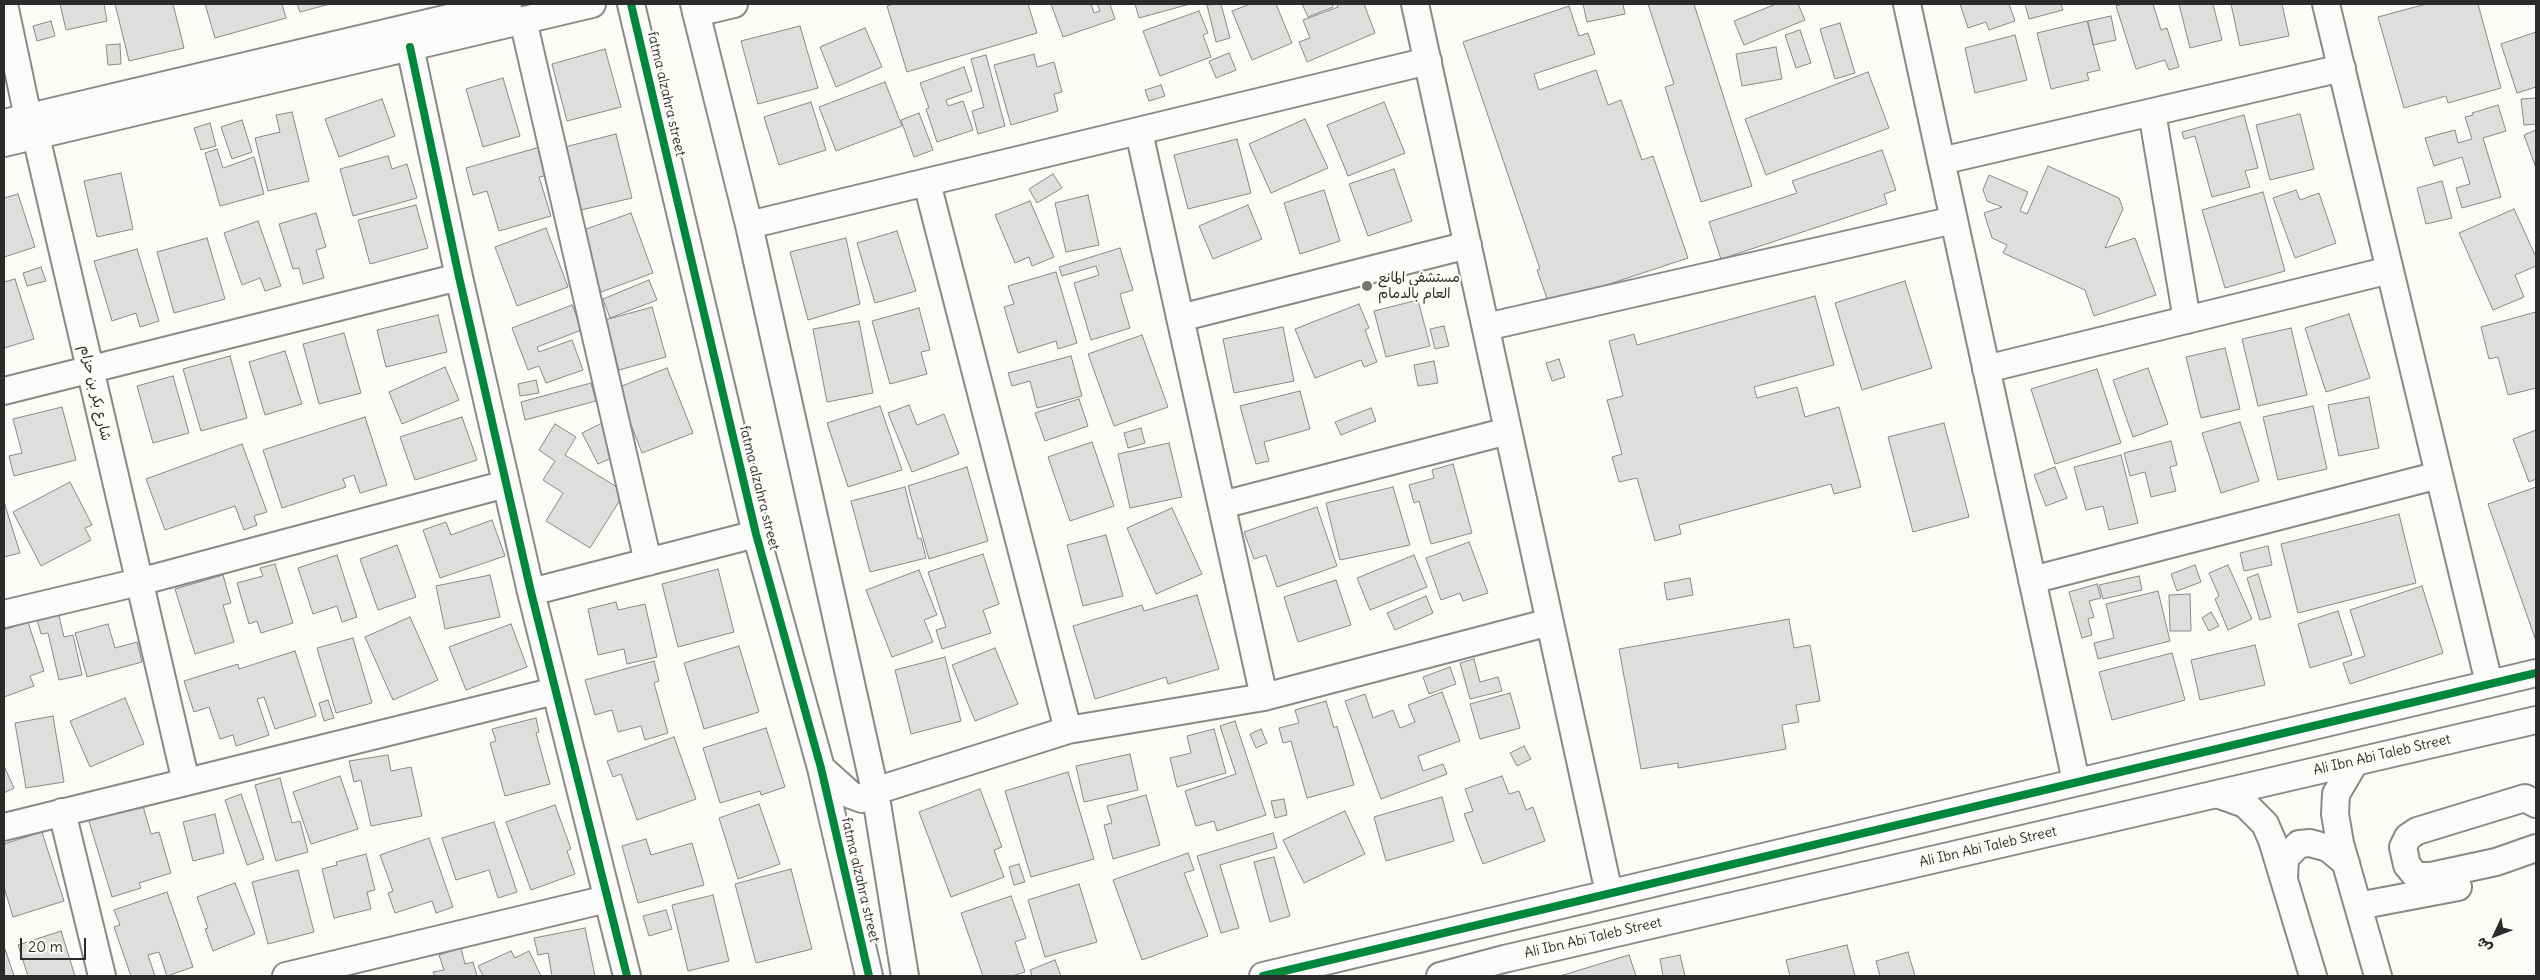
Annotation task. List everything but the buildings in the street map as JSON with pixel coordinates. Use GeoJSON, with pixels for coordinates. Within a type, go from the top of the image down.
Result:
{"type":"FeatureCollection","features":[{"type":"Feature","properties":{"kind":"street","name":"شارع بكر بن حزام"},"geometry":{"type":"LineString","coordinates":[[4,4],[23,125],[89,370],[186,782]]}},
{"type":"Feature","properties":{"kind":"street"},"geometry":{"type":"LineString","coordinates":[[4,143],[23,125],[516,12],[592,4]]}},
{"type":"Feature","properties":{"kind":"street","name":"fatma alzahra street"},"geometry":{"type":"LineString","coordinates":[[632,4],[756,534],[821,768],[868,976]]}},
{"type":"Feature","properties":{"kind":"street"},"geometry":{"type":"LineString","coordinates":[[734,4],[695,8],[749,225],[875,791],[905,976]]}},
{"type":"Feature","properties":{"kind":"street"},"geometry":{"type":"LineString","coordinates":[[1415,4],[1609,893]]}},
{"type":"Feature","properties":{"kind":"street"},"geometry":{"type":"LineString","coordinates":[[1907,4],[2076,781]]}},
{"type":"Feature","properties":{"kind":"street"},"geometry":{"type":"LineString","coordinates":[[2326,4],[2489,683]]}},
{"type":"Feature","properties":{"kind":"street"},"geometry":{"type":"LineString","coordinates":[[23,125],[410,47],[516,12]]}},
{"type":"Feature","properties":{"kind":"street"},"geometry":{"type":"LineString","coordinates":[[516,12],[648,562]]}},
{"type":"Feature","properties":{"kind":"street"},"geometry":{"type":"LineString","coordinates":[[410,47],[459,277],[531,592],[627,976]]}},
{"type":"Feature","properties":{"kind":"street"},"geometry":{"type":"LineString","coordinates":[[749,225],[1428,61]]}},
{"type":"Feature","properties":{"kind":"street"},"geometry":{"type":"LineString","coordinates":[[1941,161],[2342,68]]}},
{"type":"Feature","properties":{"kind":"street"},"geometry":{"type":"LineString","coordinates":[[2152,112],[2187,320]]}},
{"type":"Feature","properties":{"kind":"street"},"geometry":{"type":"LineString","coordinates":[[1139,132],[1264,697]]}},
{"type":"Feature","properties":{"kind":"street"},"geometry":{"type":"LineString","coordinates":[[927,183],[1068,730]]}},
{"type":"Feature","properties":{"kind":"street"},"geometry":{"type":"LineString","coordinates":[[1486,327],[1954,220]]}},
{"type":"Feature","properties":{"kind":"street"},"geometry":{"type":"LineString","coordinates":[[1180,318],[1468,245]]}},
{"type":"Feature","properties":{"kind":"street"},"geometry":{"type":"LineString","coordinates":[[1986,368],[2390,270]]}},
{"type":"Feature","properties":{"kind":"street"},"geometry":{"type":"LineString","coordinates":[[4,391],[459,277]]}},
{"type":"Feature","properties":{"kind":"street"},"geometry":{"type":"LineString","coordinates":[[1222,505],[1508,431]]}},
{"type":"Feature","properties":{"kind":"street"},"geometry":{"type":"LineString","coordinates":[[2032,580],[2439,474]]}},
{"type":"Feature","properties":{"kind":"street"},"geometry":{"type":"LineString","coordinates":[[4,614],[139,582],[506,484]]}},
{"type":"Feature","properties":{"kind":"street"},"geometry":{"type":"LineString","coordinates":[[531,592],[756,534]]}},
{"type":"Feature","properties":{"kind":"street"},"geometry":{"type":"LineString","coordinates":[[821,768],[851,795],[862,799],[875,791],[1068,730],[1264,697],[1550,622]]}},
{"type":"Feature","properties":{"kind":"street"},"geometry":{"type":"LineString","coordinates":[[1263,976],[2536,673]]}},
{"type":"Feature","properties":{"kind":"street"},"geometry":{"type":"LineString","coordinates":[[4,826],[555,691]]}},
{"type":"Feature","properties":{"kind":"street","name":"Ali Ibn Abi Taleb Street"},"geometry":{"type":"LineString","coordinates":[[1440,976],[1504,958],[2536,720]]}},
{"type":"Feature","properties":{"kind":"street"},"geometry":{"type":"LineString","coordinates":[[2354,762],[2336,794],[2335,814],[2346,863],[2378,976]]}},
{"type":"Feature","properties":{"kind":"street"},"geometry":{"type":"LineString","coordinates":[[2217,794],[2245,804],[2265,824],[2272,840],[2313,976]]}},
{"type":"Feature","properties":{"kind":"street"},"geometry":{"type":"LineString","coordinates":[[2536,804],[2525,798],[2417,831],[2408,837],[2403,847],[2407,864],[2416,876],[2431,876],[2496,862],[2536,848]]}},
{"type":"Feature","properties":{"kind":"street"},"geometry":{"type":"LineString","coordinates":[[62,812],[102,976]]}},
{"type":"Feature","properties":{"kind":"street"},"geometry":{"type":"LineString","coordinates":[[2284,878],[2285,858],[2299,844],[2310,843],[2328,848],[2346,863]]}},
{"type":"Feature","properties":{"kind":"street"},"geometry":{"type":"LineString","coordinates":[[2358,906],[2459,886],[2471,882],[2496,862]]}},
{"type":"Feature","properties":{"kind":"street"},"geometry":{"type":"LineString","coordinates":[[286,976],[607,899]]}},
{"type":"Feature","properties":{"kind":"cycle path"},"geometry":{"type":"LineString","coordinates":[[631,4],[756,534],[821,768],[869,976]]}},
{"type":"Feature","properties":{"kind":"cycle path"},"geometry":{"type":"LineString","coordinates":[[410,47],[459,277],[531,592],[627,976]]}},
{"type":"Feature","properties":{"kind":"cycle path"},"geometry":{"type":"LineString","coordinates":[[1263,976],[2536,673]]}},
{"type":"Feature","properties":{"kind":"place","name":"مستشفى المانع العام بالدمام"},"geometry":{"type":"Point","coordinates":[1367,286]}}]}
